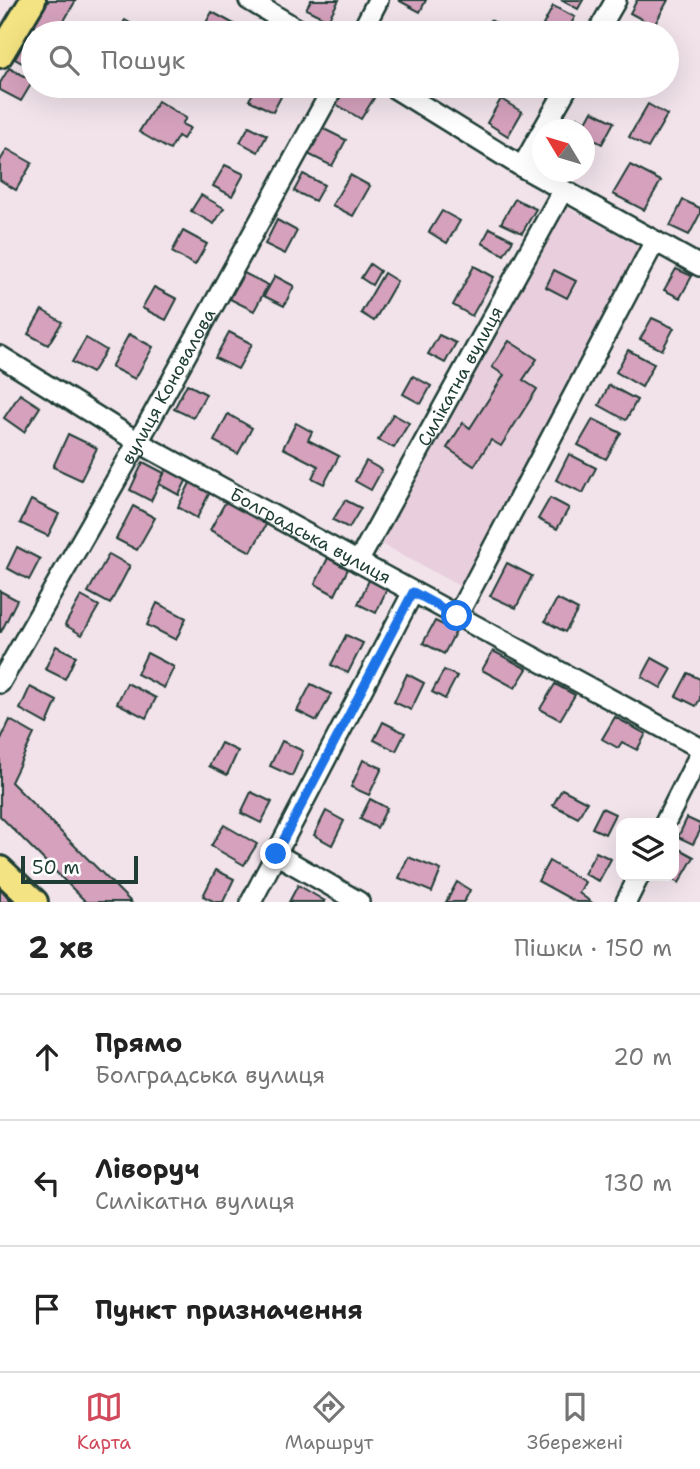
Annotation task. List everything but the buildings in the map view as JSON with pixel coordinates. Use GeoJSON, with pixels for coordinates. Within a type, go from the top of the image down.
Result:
{"type":"FeatureCollection","features":[{"type":"Feature","properties":{"kind":"main road"},"geometry":{"type":"LineString","coordinates":[[0,55],[33,0]]}},
{"type":"Feature","properties":{"kind":"main road"},"geometry":{"type":"LineString","coordinates":[[0,869],[35,902]]}},
{"type":"Feature","properties":{"kind":"street"},"geometry":{"type":"LineString","coordinates":[[249,0],[284,21]]}},
{"type":"Feature","properties":{"kind":"street"},"geometry":{"type":"LineString","coordinates":[[367,21],[378,0]]}},
{"type":"Feature","properties":{"kind":"street"},"geometry":{"type":"LineString","coordinates":[[604,21],[616,0]]}},
{"type":"Feature","properties":{"kind":"street","name":"вулиця Коновалова"},"geometry":{"type":"LineString","coordinates":[[0,683],[138,442],[327,98]]}},
{"type":"Feature","properties":{"kind":"street"},"geometry":{"type":"LineString","coordinates":[[410,98],[522,167],[700,265]]}},
{"type":"Feature","properties":{"kind":"street"},"geometry":{"type":"LineString","coordinates":[[549,119],[561,98]]}},
{"type":"Feature","properties":{"kind":"street"},"geometry":{"type":"LineString","coordinates":[[522,167],[532,149]]}},
{"type":"Feature","properties":{"kind":"street","name":"Силікатна вулиця"},"geometry":{"type":"LineString","coordinates":[[358,562],[563,190]]}},
{"type":"Feature","properties":{"kind":"street"},"geometry":{"type":"LineString","coordinates":[[457,616],[655,241]]}},
{"type":"Feature","properties":{"kind":"street","name":"Болградська вулиця"},"geometry":{"type":"LineString","coordinates":[[0,356],[138,442],[700,748]]}},
{"type":"Feature","properties":{"kind":"street"},"geometry":{"type":"LineString","coordinates":[[251,902],[413,592]]}},
{"type":"Feature","properties":{"kind":"street"},"geometry":{"type":"LineString","coordinates":[[668,818],[700,754]]}},
{"type":"Feature","properties":{"kind":"street"},"geometry":{"type":"LineString","coordinates":[[276,854],[359,902]]}},
{"type":"Feature","properties":{"kind":"street"},"geometry":{"type":"LineString","coordinates":[[626,902],[636,881]]}},
{"type":"Feature","properties":{"kind":"shaded area"},"geometry":{"type":"Polygon","coordinates":[[[563,205],[645,249],[461,587],[380,543],[563,205]]]}},
{"type":"Feature","properties":{"kind":"route"},"geometry":{"type":"LineString","coordinates":[[276,854],[413,592],[457,616]]}}]}
